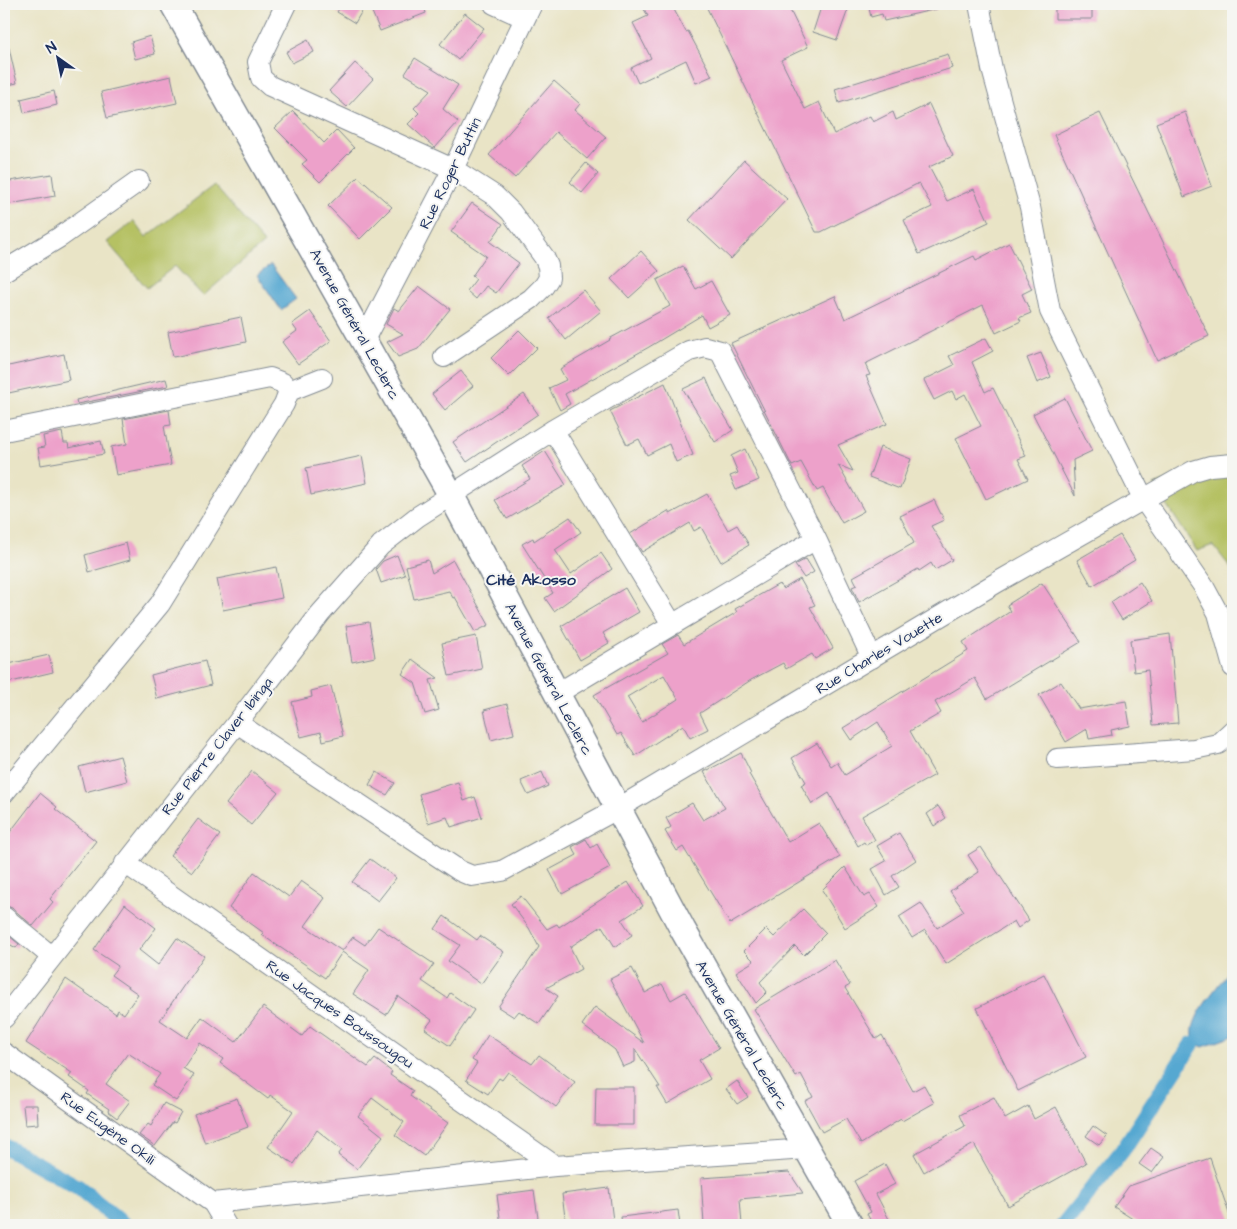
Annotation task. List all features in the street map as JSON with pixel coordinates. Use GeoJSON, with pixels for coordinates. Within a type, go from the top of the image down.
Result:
{"type":"FeatureCollection","features":[{"type":"Feature","properties":{"kind":"main road","name":"Avenue Général Leclerc"},"geometry":{"type":"LineString","coordinates":[[173,4],[451,495],[558,693],[617,809],[727,1011],[850,1225]]}},
{"type":"Feature","properties":{"kind":"street"},"geometry":{"type":"LineString","coordinates":[[286,4],[258,62],[261,78],[270,86],[453,170],[495,196],[511,212],[548,266],[549,278],[531,299],[444,356]]}},
{"type":"Feature","properties":{"kind":"street"},"geometry":{"type":"LineString","coordinates":[[494,4],[529,11]]}},
{"type":"Feature","properties":{"kind":"street"},"geometry":{"type":"LineString","coordinates":[[979,4],[992,69],[1030,207],[1050,311],[1144,500],[1204,587],[1226,609],[1233,666]]}},
{"type":"Feature","properties":{"kind":"street","name":"Rue Roger Buttin"},"geometry":{"type":"LineString","coordinates":[[364,340],[453,170],[529,11]]}},
{"type":"Feature","properties":{"kind":"street"},"geometry":{"type":"LineString","coordinates":[[4,271],[60,237],[139,181]]}},
{"type":"Feature","properties":{"kind":"street","name":"Rue Pierre Claver Ibinga"},"geometry":{"type":"LineString","coordinates":[[4,1018],[320,614],[381,545],[417,517],[553,430],[689,350],[705,346],[720,351],[816,539],[872,658]]}},
{"type":"Feature","properties":{"kind":"street"},"geometry":{"type":"LineString","coordinates":[[4,430],[270,378],[282,383],[289,391]]}},
{"type":"Feature","properties":{"kind":"street"},"geometry":{"type":"LineString","coordinates":[[4,793],[160,604],[284,404],[289,391],[322,378]]}},
{"type":"Feature","properties":{"kind":"street"},"geometry":{"type":"LineString","coordinates":[[553,430],[672,624]]}},
{"type":"Feature","properties":{"kind":"street","name":"Rue Charles Vouette"},"geometry":{"type":"LineString","coordinates":[[237,722],[460,871],[472,876],[502,871],[617,809],[996,583],[1193,471],[1210,466],[1233,464]]}},
{"type":"Feature","properties":{"kind":"street"},"geometry":{"type":"LineString","coordinates":[[558,693],[816,539]]}},
{"type":"Feature","properties":{"kind":"street"},"geometry":{"type":"LineString","coordinates":[[1056,759],[1194,749],[1218,744],[1233,730]]}},
{"type":"Feature","properties":{"kind":"street","name":"Rue Jacques Boussougou"},"geometry":{"type":"LineString","coordinates":[[125,863],[555,1166]]}},
{"type":"Feature","properties":{"kind":"street"},"geometry":{"type":"LineString","coordinates":[[4,917],[51,956]]}},
{"type":"Feature","properties":{"kind":"street","name":"Rue Eugène Okili"},"geometry":{"type":"LineString","coordinates":[[4,1053],[213,1203]]}},
{"type":"Feature","properties":{"kind":"street"},"geometry":{"type":"LineString","coordinates":[[226,1225],[213,1203],[555,1166],[807,1149]]}},
{"type":"Feature","properties":{"kind":"green space"},"geometry":{"type":"Polygon","coordinates":[[[214,185],[264,243],[203,296],[175,266],[147,288],[107,242],[134,221],[146,237],[214,185]]]}},
{"type":"Feature","properties":{"kind":"green space"},"geometry":{"type":"Polygon","coordinates":[[[1233,456],[1233,571],[1213,545],[1197,551],[1154,485],[1233,456]]]}},
{"type":"Feature","properties":{"kind":"water"},"geometry":{"type":"Polygon","coordinates":[[[271,265],[296,299],[281,310],[257,275],[271,265]]]}},
{"type":"Feature","properties":{"kind":"water"},"geometry":{"type":"Polygon","coordinates":[[[1233,965],[1233,1036],[1203,1047],[1195,1040],[1193,1031],[1196,1020],[1202,1008],[1233,965]]]}},
{"type":"Feature","properties":{"kind":"building"},"geometry":{"type":"Polygon","coordinates":[[[342,4],[366,4],[355,23],[337,12],[342,4]]]}},
{"type":"Feature","properties":{"kind":"building"},"geometry":{"type":"Polygon","coordinates":[[[394,4],[423,4],[426,13],[380,31],[372,12],[394,4]]]}},
{"type":"Feature","properties":{"kind":"building"},"geometry":{"type":"Polygon","coordinates":[[[641,4],[671,4],[712,76],[696,83],[686,60],[638,83],[631,68],[651,58],[633,23],[648,16],[641,4]]]}},
{"type":"Feature","properties":{"kind":"building"},"geometry":{"type":"Polygon","coordinates":[[[705,4],[787,4],[808,47],[781,60],[805,109],[819,102],[834,134],[870,116],[873,122],[893,112],[896,120],[929,104],[953,156],[929,167],[947,201],[974,189],[989,222],[919,254],[904,220],[932,207],[919,183],[821,232],[816,232],[705,4]]]}},
{"type":"Feature","properties":{"kind":"building"},"geometry":{"type":"Polygon","coordinates":[[[822,4],[850,4],[837,40],[813,32],[822,4]]]}},
{"type":"Feature","properties":{"kind":"building"},"geometry":{"type":"Polygon","coordinates":[[[868,4],[936,4],[937,9],[884,21],[882,14],[871,17],[868,4]]]}},
{"type":"Feature","properties":{"kind":"building"},"geometry":{"type":"Polygon","coordinates":[[[1055,4],[1092,4],[1092,19],[1055,19],[1055,4]]]}},
{"type":"Feature","properties":{"kind":"building"},"geometry":{"type":"Polygon","coordinates":[[[465,13],[484,28],[458,60],[440,44],[465,13]]]}},
{"type":"Feature","properties":{"kind":"building"},"geometry":{"type":"Polygon","coordinates":[[[150,36],[155,54],[135,59],[131,42],[150,36]]]}},
{"type":"Feature","properties":{"kind":"building"},"geometry":{"type":"Polygon","coordinates":[[[308,40],[314,52],[292,63],[286,52],[308,40]]]}},
{"type":"Feature","properties":{"kind":"building"},"geometry":{"type":"Polygon","coordinates":[[[9,48],[17,83],[4,86],[4,49],[9,48]]]}},
{"type":"Feature","properties":{"kind":"building"},"geometry":{"type":"Polygon","coordinates":[[[948,54],[952,68],[839,103],[835,89],[948,54]]]}},
{"type":"Feature","properties":{"kind":"building"},"geometry":{"type":"Polygon","coordinates":[[[415,58],[458,85],[443,109],[458,122],[435,148],[408,124],[419,113],[414,108],[431,90],[405,74],[415,58]]]}},
{"type":"Feature","properties":{"kind":"building"},"geometry":{"type":"Polygon","coordinates":[[[355,63],[373,79],[347,107],[329,91],[355,63]]]}},
{"type":"Feature","properties":{"kind":"building"},"geometry":{"type":"Polygon","coordinates":[[[171,76],[177,103],[107,118],[101,92],[171,76]]]}},
{"type":"Feature","properties":{"kind":"building"},"geometry":{"type":"Polygon","coordinates":[[[554,81],[580,104],[575,110],[606,137],[587,159],[556,132],[515,178],[489,155],[554,81]]]}},
{"type":"Feature","properties":{"kind":"building"},"geometry":{"type":"Polygon","coordinates":[[[54,91],[57,105],[24,113],[21,99],[54,91]]]}},
{"type":"Feature","properties":{"kind":"building"},"geometry":{"type":"Polygon","coordinates":[[[293,111],[324,143],[337,130],[354,148],[320,182],[302,164],[307,160],[275,128],[293,111]]]}},
{"type":"Feature","properties":{"kind":"building"},"geometry":{"type":"Polygon","coordinates":[[[1185,112],[1212,186],[1184,197],[1156,123],[1185,112]]]}},
{"type":"Feature","properties":{"kind":"building"},"geometry":{"type":"Polygon","coordinates":[[[1100,113],[1209,336],[1157,360],[1054,135],[1100,113]]]}},
{"type":"Feature","properties":{"kind":"building"},"geometry":{"type":"Polygon","coordinates":[[[744,160],[787,199],[731,259],[689,220],[744,160]]]}},
{"type":"Feature","properties":{"kind":"building"},"geometry":{"type":"Polygon","coordinates":[[[586,163],[598,174],[582,193],[570,182],[586,163]]]}},
{"type":"Feature","properties":{"kind":"building"},"geometry":{"type":"Polygon","coordinates":[[[52,174],[55,196],[4,205],[4,182],[52,174]]]}},
{"type":"Feature","properties":{"kind":"building"},"geometry":{"type":"Polygon","coordinates":[[[358,177],[392,207],[360,239],[328,206],[358,177]]]}},
{"type":"Feature","properties":{"kind":"building"},"geometry":{"type":"Polygon","coordinates":[[[472,203],[503,224],[490,242],[519,263],[496,293],[486,286],[476,299],[467,291],[476,279],[472,276],[486,256],[451,232],[472,203]]]}},
{"type":"Feature","properties":{"kind":"building"},"geometry":{"type":"Polygon","coordinates":[[[1009,243],[1032,289],[1022,294],[1031,313],[1019,318],[1021,321],[996,333],[983,305],[865,364],[870,375],[866,376],[887,424],[838,445],[853,471],[838,465],[864,511],[842,523],[823,488],[817,491],[801,462],[792,466],[731,343],[835,296],[845,319],[974,256],[976,260],[1009,243]]]}},
{"type":"Feature","properties":{"kind":"building"},"geometry":{"type":"Polygon","coordinates":[[[641,251],[659,271],[629,298],[611,279],[641,251]]]}},
{"type":"Feature","properties":{"kind":"building"},"geometry":{"type":"Polygon","coordinates":[[[683,266],[696,289],[711,281],[730,315],[708,327],[702,315],[565,394],[570,404],[560,410],[549,388],[566,380],[560,369],[609,339],[670,306],[657,280],[683,266]]]}},
{"type":"Feature","properties":{"kind":"building"},"geometry":{"type":"Polygon","coordinates":[[[419,286],[450,309],[418,349],[398,357],[387,342],[403,334],[386,324],[394,308],[399,311],[419,286]]]}},
{"type":"Feature","properties":{"kind":"building"},"geometry":{"type":"Polygon","coordinates":[[[583,290],[601,311],[566,340],[549,318],[583,290]]]}},
{"type":"Feature","properties":{"kind":"building"},"geometry":{"type":"Polygon","coordinates":[[[310,311],[331,341],[298,364],[282,342],[297,331],[292,324],[310,311]]]}},
{"type":"Feature","properties":{"kind":"building"},"geometry":{"type":"Polygon","coordinates":[[[241,317],[246,342],[173,357],[168,332],[241,317]]]}},
{"type":"Feature","properties":{"kind":"building"},"geometry":{"type":"Polygon","coordinates":[[[519,330],[537,348],[509,376],[491,358],[519,330]]]}},
{"type":"Feature","properties":{"kind":"building"},"geometry":{"type":"Polygon","coordinates":[[[986,338],[993,351],[972,362],[985,392],[993,388],[1008,418],[1026,456],[1018,459],[1028,479],[986,499],[956,438],[981,426],[965,394],[956,399],[952,391],[934,400],[924,380],[954,365],[949,356],[986,338]]]}},
{"type":"Feature","properties":{"kind":"building"},"geometry":{"type":"Polygon","coordinates":[[[1041,353],[1051,377],[1037,383],[1027,358],[1041,353]]]}},
{"type":"Feature","properties":{"kind":"building"},"geometry":{"type":"Polygon","coordinates":[[[64,354],[69,380],[4,394],[4,367],[64,354]]]}},
{"type":"Feature","properties":{"kind":"building"},"geometry":{"type":"Polygon","coordinates":[[[461,371],[473,386],[445,410],[432,394],[461,371]]]}},
{"type":"Feature","properties":{"kind":"building"},"geometry":{"type":"Polygon","coordinates":[[[706,378],[716,401],[733,430],[715,442],[683,389],[706,378]]]}},
{"type":"Feature","properties":{"kind":"building"},"geometry":{"type":"Polygon","coordinates":[[[166,379],[168,386],[77,404],[76,400],[166,379]]]}},
{"type":"Feature","properties":{"kind":"building"},"geometry":{"type":"Polygon","coordinates":[[[665,383],[693,455],[676,462],[669,444],[647,455],[639,439],[627,445],[610,411],[665,383]]]}},
{"type":"Feature","properties":{"kind":"building"},"geometry":{"type":"Polygon","coordinates":[[[524,394],[538,414],[467,462],[453,442],[524,394]]]}},
{"type":"Feature","properties":{"kind":"building"},"geometry":{"type":"Polygon","coordinates":[[[1065,398],[1092,451],[1073,460],[1075,496],[1033,414],[1065,398]]]}},
{"type":"Feature","properties":{"kind":"building"},"geometry":{"type":"Polygon","coordinates":[[[169,410],[171,425],[164,426],[171,465],[116,475],[111,447],[127,444],[123,419],[169,410]]]}},
{"type":"Feature","properties":{"kind":"building"},"geometry":{"type":"Polygon","coordinates":[[[62,432],[64,443],[68,443],[69,448],[101,441],[104,454],[41,465],[38,448],[45,447],[43,436],[62,432]]]}},
{"type":"Feature","properties":{"kind":"building"},"geometry":{"type":"Polygon","coordinates":[[[880,447],[911,459],[900,489],[869,477],[880,447]]]}},
{"type":"Feature","properties":{"kind":"building"},"geometry":{"type":"Polygon","coordinates":[[[745,449],[759,480],[736,490],[730,476],[738,473],[731,456],[745,449]]]}},
{"type":"Feature","properties":{"kind":"building"},"geometry":{"type":"Polygon","coordinates":[[[545,451],[566,485],[507,519],[495,500],[530,479],[522,466],[545,451]]]}},
{"type":"Feature","properties":{"kind":"building"},"geometry":{"type":"Polygon","coordinates":[[[362,456],[367,483],[311,495],[306,468],[362,456]]]}},
{"type":"Feature","properties":{"kind":"building"},"geometry":{"type":"Polygon","coordinates":[[[707,494],[728,530],[737,525],[749,545],[721,562],[701,527],[694,531],[690,523],[642,552],[630,534],[668,511],[670,514],[707,494]]]}},
{"type":"Feature","properties":{"kind":"building"},"geometry":{"type":"Polygon","coordinates":[[[934,500],[944,520],[931,526],[952,560],[935,570],[931,563],[859,602],[852,587],[857,585],[853,577],[914,543],[900,516],[934,500]]]}},
{"type":"Feature","properties":{"kind":"building"},"geometry":{"type":"Polygon","coordinates":[[[570,517],[581,532],[555,550],[571,574],[601,553],[612,569],[554,611],[545,598],[553,593],[522,544],[533,538],[534,541],[570,517]]]}},
{"type":"Feature","properties":{"kind":"building"},"geometry":{"type":"Polygon","coordinates":[[[1120,535],[1135,560],[1092,586],[1077,560],[1120,535]]]}},
{"type":"Feature","properties":{"kind":"building"},"geometry":{"type":"Polygon","coordinates":[[[126,543],[130,560],[89,572],[85,555],[126,543]]]}},
{"type":"Feature","properties":{"kind":"building"},"geometry":{"type":"Polygon","coordinates":[[[397,555],[405,575],[381,583],[376,569],[383,561],[397,555]]]}},
{"type":"Feature","properties":{"kind":"building"},"geometry":{"type":"Polygon","coordinates":[[[806,559],[814,572],[804,578],[795,565],[806,559]]]}},
{"type":"Feature","properties":{"kind":"building"},"geometry":{"type":"Polygon","coordinates":[[[428,560],[432,573],[453,560],[489,625],[475,632],[455,597],[453,598],[449,591],[414,599],[406,566],[428,560]]]}},
{"type":"Feature","properties":{"kind":"building"},"geometry":{"type":"Polygon","coordinates":[[[276,567],[282,598],[223,610],[217,579],[276,567]]]}},
{"type":"Feature","properties":{"kind":"building"},"geometry":{"type":"Polygon","coordinates":[[[800,579],[815,605],[810,607],[833,648],[815,659],[812,654],[786,669],[783,663],[751,680],[700,713],[708,729],[690,738],[683,725],[635,756],[621,733],[617,735],[594,695],[668,653],[662,644],[678,635],[684,644],[737,612],[735,609],[779,584],[783,589],[800,579]],[[664,675],[627,697],[642,722],[678,699],[664,675]]]}},
{"type":"Feature","properties":{"kind":"building"},"geometry":{"type":"Polygon","coordinates":[[[1140,582],[1152,601],[1122,620],[1111,602],[1140,582]]]}},
{"type":"Feature","properties":{"kind":"building"},"geometry":{"type":"Polygon","coordinates":[[[1042,583],[1081,642],[987,699],[975,678],[935,702],[941,713],[910,731],[935,775],[862,816],[875,840],[866,845],[864,842],[858,846],[829,793],[812,804],[801,785],[806,782],[792,758],[817,743],[831,766],[837,762],[845,775],[892,746],[878,722],[851,740],[843,728],[968,651],[963,642],[1011,611],[1007,605],[1042,583]]]}},
{"type":"Feature","properties":{"kind":"building"},"geometry":{"type":"Polygon","coordinates":[[[625,588],[639,612],[603,633],[609,643],[580,660],[561,626],[625,588]]]}},
{"type":"Feature","properties":{"kind":"building"},"geometry":{"type":"Polygon","coordinates":[[[369,622],[375,657],[352,662],[346,626],[369,622]]]}},
{"type":"Feature","properties":{"kind":"building"},"geometry":{"type":"Polygon","coordinates":[[[1170,634],[1178,723],[1153,725],[1148,670],[1134,672],[1130,640],[1170,634]]]}},
{"type":"Feature","properties":{"kind":"building"},"geometry":{"type":"Polygon","coordinates":[[[476,636],[482,669],[449,676],[442,643],[476,636]]]}},
{"type":"Feature","properties":{"kind":"building"},"geometry":{"type":"Polygon","coordinates":[[[49,655],[53,672],[7,683],[4,665],[49,655]]]}},
{"type":"Feature","properties":{"kind":"building"},"geometry":{"type":"Polygon","coordinates":[[[412,659],[438,678],[430,680],[439,710],[425,714],[415,683],[402,674],[412,659]]]}},
{"type":"Feature","properties":{"kind":"building"},"geometry":{"type":"Polygon","coordinates":[[[205,661],[211,685],[157,699],[151,675],[205,661]]]}},
{"type":"Feature","properties":{"kind":"building"},"geometry":{"type":"Polygon","coordinates":[[[1061,682],[1079,709],[1126,701],[1130,726],[1111,730],[1112,735],[1089,739],[1087,729],[1066,742],[1039,695],[1061,682]]]}},
{"type":"Feature","properties":{"kind":"building"},"geometry":{"type":"Polygon","coordinates":[[[331,686],[343,736],[323,741],[321,732],[301,737],[292,702],[312,697],[311,691],[331,686]]]}},
{"type":"Feature","properties":{"kind":"building"},"geometry":{"type":"Polygon","coordinates":[[[507,704],[514,734],[491,740],[484,710],[507,704]]]}},
{"type":"Feature","properties":{"kind":"building"},"geometry":{"type":"Polygon","coordinates":[[[741,753],[751,773],[749,774],[788,842],[819,823],[840,857],[730,924],[683,847],[677,851],[665,831],[671,827],[666,818],[692,803],[703,820],[725,808],[704,772],[741,753]]]}},
{"type":"Feature","properties":{"kind":"building"},"geometry":{"type":"Polygon","coordinates":[[[120,756],[127,781],[85,792],[79,767],[120,756]]]}},
{"type":"Feature","properties":{"kind":"building"},"geometry":{"type":"Polygon","coordinates":[[[252,771],[278,792],[251,825],[226,804],[252,771]]]}},
{"type":"Feature","properties":{"kind":"building"},"geometry":{"type":"Polygon","coordinates":[[[376,772],[395,783],[387,795],[369,785],[376,772]]]}},
{"type":"Feature","properties":{"kind":"building"},"geometry":{"type":"Polygon","coordinates":[[[542,772],[548,786],[528,795],[521,781],[542,772]]]}},
{"type":"Feature","properties":{"kind":"building"},"geometry":{"type":"Polygon","coordinates":[[[458,782],[464,801],[475,797],[482,817],[451,827],[447,817],[428,823],[419,794],[458,782]]]}},
{"type":"Feature","properties":{"kind":"building"},"geometry":{"type":"Polygon","coordinates":[[[40,793],[57,807],[55,809],[96,841],[50,899],[53,902],[33,926],[12,908],[4,905],[4,840],[40,793]]]}},
{"type":"Feature","properties":{"kind":"building"},"geometry":{"type":"Polygon","coordinates":[[[938,806],[946,818],[934,826],[927,814],[938,806]]]}},
{"type":"Feature","properties":{"kind":"building"},"geometry":{"type":"Polygon","coordinates":[[[198,819],[220,835],[192,872],[170,856],[198,819]]]}},
{"type":"Feature","properties":{"kind":"building"},"geometry":{"type":"Polygon","coordinates":[[[899,833],[916,860],[892,876],[899,887],[886,895],[872,869],[886,861],[877,846],[899,833]]]}},
{"type":"Feature","properties":{"kind":"building"},"geometry":{"type":"Polygon","coordinates":[[[586,839],[591,848],[597,844],[610,868],[562,894],[549,870],[577,855],[572,847],[586,839]]]}},
{"type":"Feature","properties":{"kind":"building"},"geometry":{"type":"Polygon","coordinates":[[[981,847],[1029,920],[1018,928],[1014,921],[946,964],[925,930],[912,938],[899,917],[921,903],[937,928],[964,911],[950,891],[979,872],[968,855],[981,847]]]}},
{"type":"Feature","properties":{"kind":"building"},"geometry":{"type":"Polygon","coordinates":[[[370,859],[396,878],[378,901],[352,882],[370,859]]]}},
{"type":"Feature","properties":{"kind":"building"},"geometry":{"type":"Polygon","coordinates":[[[845,867],[864,897],[870,894],[879,907],[845,928],[822,890],[845,867]]]}},
{"type":"Feature","properties":{"kind":"building"},"geometry":{"type":"Polygon","coordinates":[[[254,872],[289,897],[301,881],[325,898],[305,926],[342,951],[353,937],[365,945],[378,927],[434,964],[422,981],[447,998],[450,993],[474,1010],[450,1046],[425,1029],[432,1020],[398,996],[386,1015],[353,994],[369,970],[342,952],[325,978],[262,935],[264,933],[229,908],[254,872]]]}},
{"type":"Feature","properties":{"kind":"building"},"geometry":{"type":"Polygon","coordinates":[[[628,882],[643,906],[622,920],[632,935],[615,947],[602,926],[570,947],[581,969],[546,988],[558,996],[539,1024],[519,1011],[514,1017],[498,1007],[539,947],[529,928],[511,904],[521,896],[547,929],[557,924],[559,927],[628,882]]]}},
{"type":"Feature","properties":{"kind":"building"},"geometry":{"type":"Polygon","coordinates":[[[125,904],[156,928],[139,950],[158,965],[177,938],[204,956],[160,1020],[187,1038],[202,1017],[236,1042],[263,1007],[302,1036],[310,1026],[368,1067],[375,1059],[392,1072],[390,1075],[413,1091],[410,1096],[448,1123],[424,1156],[395,1135],[404,1122],[372,1098],[358,1116],[383,1136],[357,1169],[338,1155],[342,1150],[317,1130],[294,1164],[268,1147],[293,1111],[270,1095],[268,1099],[220,1063],[223,1059],[200,1043],[183,1068],[194,1075],[176,1101],[152,1085],[160,1074],[128,1053],[106,1084],[130,1101],[117,1118],[108,1111],[109,1109],[87,1094],[89,1091],[69,1077],[72,1073],[26,1043],[66,979],[116,1014],[118,1010],[124,1014],[138,994],[111,975],[118,966],[94,950],[125,904]]]}},
{"type":"Feature","properties":{"kind":"building"},"geometry":{"type":"Polygon","coordinates":[[[803,909],[826,933],[804,955],[795,946],[760,982],[767,992],[756,1003],[736,972],[754,961],[744,951],[766,929],[774,937],[803,909]]]}},
{"type":"Feature","properties":{"kind":"building"},"geometry":{"type":"Polygon","coordinates":[[[444,916],[477,940],[480,936],[504,952],[481,984],[448,961],[460,945],[435,929],[444,916]]]}},
{"type":"Feature","properties":{"kind":"building"},"geometry":{"type":"Polygon","coordinates":[[[4,932],[19,944],[16,948],[4,941],[4,932]]]}},
{"type":"Feature","properties":{"kind":"building"},"geometry":{"type":"Polygon","coordinates":[[[835,960],[850,985],[845,988],[876,1039],[882,1035],[913,1091],[924,1085],[934,1103],[902,1121],[901,1119],[861,1144],[846,1119],[822,1132],[805,1101],[813,1097],[801,1074],[796,1077],[754,1009],[835,960]]]}},
{"type":"Feature","properties":{"kind":"building"},"geometry":{"type":"Polygon","coordinates":[[[632,968],[645,993],[662,984],[671,1000],[685,992],[719,1048],[699,1060],[710,1079],[667,1104],[657,1087],[660,1087],[635,1049],[635,1062],[623,1067],[615,1050],[582,1025],[595,1007],[644,1043],[610,979],[632,968]]]}},
{"type":"Feature","properties":{"kind":"building"},"geometry":{"type":"Polygon","coordinates":[[[1044,974],[1086,1057],[1018,1091],[977,1008],[1044,974]]]}},
{"type":"Feature","properties":{"kind":"building"},"geometry":{"type":"Polygon","coordinates":[[[488,1035],[532,1064],[539,1055],[575,1082],[556,1107],[508,1072],[502,1080],[499,1078],[488,1094],[466,1080],[477,1063],[472,1060],[488,1035]]]}},
{"type":"Feature","properties":{"kind":"building"},"geometry":{"type":"Polygon","coordinates":[[[737,1081],[748,1097],[737,1104],[726,1089],[737,1081]]]}},
{"type":"Feature","properties":{"kind":"building"},"geometry":{"type":"Polygon","coordinates":[[[596,1087],[634,1087],[634,1125],[595,1125],[596,1087]]]}},
{"type":"Feature","properties":{"kind":"building"},"geometry":{"type":"Polygon","coordinates":[[[994,1097],[1005,1119],[1028,1106],[1034,1119],[1056,1107],[1086,1163],[1008,1206],[974,1144],[924,1172],[914,1154],[965,1126],[960,1115],[994,1097]]]}},
{"type":"Feature","properties":{"kind":"building"},"geometry":{"type":"Polygon","coordinates":[[[237,1098],[248,1127],[205,1143],[194,1114],[237,1098]]]}},
{"type":"Feature","properties":{"kind":"building"},"geometry":{"type":"Polygon","coordinates":[[[164,1103],[181,1112],[175,1123],[173,1122],[155,1146],[139,1135],[148,1124],[151,1126],[164,1103]]]}},
{"type":"Feature","properties":{"kind":"building"},"geometry":{"type":"Polygon","coordinates":[[[23,1105],[37,1105],[38,1124],[25,1125],[23,1105]]]}},
{"type":"Feature","properties":{"kind":"building"},"geometry":{"type":"Polygon","coordinates":[[[1093,1126],[1107,1136],[1099,1145],[1086,1136],[1093,1126]]]}},
{"type":"Feature","properties":{"kind":"building"},"geometry":{"type":"Polygon","coordinates":[[[1151,1148],[1164,1157],[1152,1173],[1139,1164],[1151,1148]]]}},
{"type":"Feature","properties":{"kind":"building"},"geometry":{"type":"Polygon","coordinates":[[[1210,1158],[1233,1225],[1142,1225],[1114,1207],[1129,1186],[1210,1158]]]}},
{"type":"Feature","properties":{"kind":"building"},"geometry":{"type":"Polygon","coordinates":[[[885,1164],[895,1184],[876,1194],[892,1225],[873,1225],[867,1214],[871,1212],[854,1181],[885,1164]]]}},
{"type":"Feature","properties":{"kind":"building"},"geometry":{"type":"Polygon","coordinates":[[[789,1172],[803,1193],[740,1199],[742,1225],[704,1225],[701,1178],[789,1172]]]}},
{"type":"Feature","properties":{"kind":"building"},"geometry":{"type":"Polygon","coordinates":[[[609,1188],[613,1221],[590,1225],[566,1225],[562,1194],[609,1188]]]}},
{"type":"Feature","properties":{"kind":"building"},"geometry":{"type":"Polygon","coordinates":[[[534,1190],[539,1225],[501,1225],[497,1195],[534,1190]]]}},
{"type":"Feature","properties":{"kind":"building"},"geometry":{"type":"Polygon","coordinates":[[[678,1210],[680,1225],[622,1225],[621,1217],[678,1210]]]}},
{"type":"Feature","properties":{"kind":"waterway"},"geometry":{"type":"LineString","coordinates":[[1063,1225],[1122,1151],[1192,1044]]}},
{"type":"Feature","properties":{"kind":"waterway"},"geometry":{"type":"LineString","coordinates":[[4,1146],[78,1187],[124,1225]]}},
{"type":"Feature","properties":{"kind":"district","name":"Cité Akosso"},"geometry":{"type":"Point","coordinates":[531,579]}}]}
